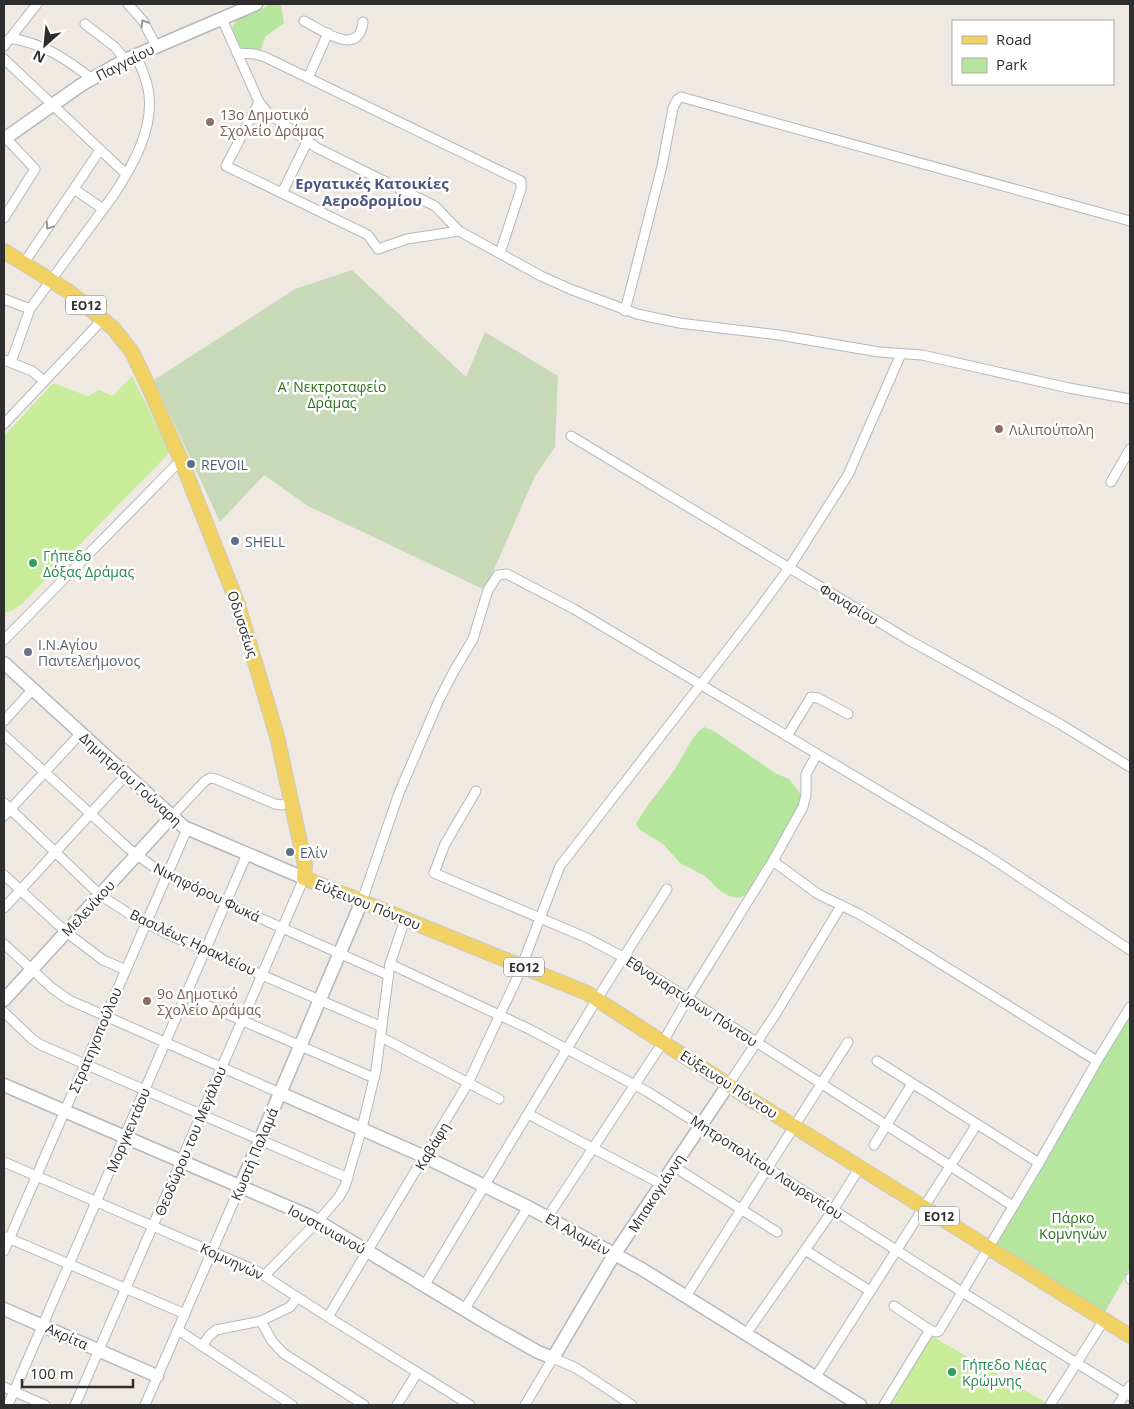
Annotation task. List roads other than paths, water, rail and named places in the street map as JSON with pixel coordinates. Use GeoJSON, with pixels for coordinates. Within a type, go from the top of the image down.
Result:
{"type":"FeatureCollection","features":[{"type":"Feature","properties":{"kind":"main road","name":"ΕΟ12"},"geometry":{"type":"LineString","coordinates":[[4,254],[24,263],[52,280],[103,319]]}},
{"type":"Feature","properties":{"kind":"main road","name":"Οδυσσέως"},"geometry":{"type":"LineString","coordinates":[[103,319],[124,340],[146,381],[181,460],[237,602],[267,699],[292,802],[305,865],[304,878]]}},
{"type":"Feature","properties":{"kind":"main road","name":"Εύξεινου Πόντου"},"geometry":{"type":"LineString","coordinates":[[304,878],[581,990],[728,1085],[1130,1336]]}},
{"type":"Feature","properties":{"kind":"street"},"geometry":{"type":"LineString","coordinates":[[7,42],[37,4]]}},
{"type":"Feature","properties":{"kind":"street"},"geometry":{"type":"LineString","coordinates":[[128,4],[143,21],[156,46]]}},
{"type":"Feature","properties":{"kind":"street","name":"Παγγαίου"},"geometry":{"type":"LineString","coordinates":[[4,138],[92,79],[130,57],[256,4]]}},
{"type":"Feature","properties":{"kind":"street"},"geometry":{"type":"LineString","coordinates":[[222,19],[259,102],[268,112],[308,142],[332,157],[435,206],[459,231],[541,276],[626,311],[679,323],[779,334],[861,349],[930,356],[1069,388],[1130,399]]}},
{"type":"Feature","properties":{"kind":"street"},"geometry":{"type":"LineString","coordinates":[[304,21],[340,39],[350,41],[359,36],[362,31],[363,22]]}},
{"type":"Feature","properties":{"kind":"street"},"geometry":{"type":"LineString","coordinates":[[44,381],[35,372],[7,361],[30,309],[103,209],[126,174],[143,139],[150,108],[149,91],[130,57],[84,24]]}},
{"type":"Feature","properties":{"kind":"street"},"geometry":{"type":"LineString","coordinates":[[308,78],[328,33]]}},
{"type":"Feature","properties":{"kind":"street"},"geometry":{"type":"LineString","coordinates":[[7,42],[37,44],[52,51],[92,79]]}},
{"type":"Feature","properties":{"kind":"street"},"geometry":{"type":"LineString","coordinates":[[237,53],[260,56],[521,181],[521,189],[500,253]]}},
{"type":"Feature","properties":{"kind":"street"},"geometry":{"type":"LineString","coordinates":[[4,59],[126,174]]}},
{"type":"Feature","properties":{"kind":"street"},"geometry":{"type":"LineString","coordinates":[[626,311],[662,166],[673,108],[677,100],[682,97],[1130,221]]}},
{"type":"Feature","properties":{"kind":"street"},"geometry":{"type":"LineString","coordinates":[[259,102],[226,166],[368,235],[378,249],[407,239],[459,231]]}},
{"type":"Feature","properties":{"kind":"street"},"geometry":{"type":"LineString","coordinates":[[4,138],[35,169],[4,218]]}},
{"type":"Feature","properties":{"kind":"street"},"geometry":{"type":"LineString","coordinates":[[282,193],[308,142]]}},
{"type":"Feature","properties":{"kind":"street"},"geometry":{"type":"LineString","coordinates":[[24,263],[100,150]]}},
{"type":"Feature","properties":{"kind":"street"},"geometry":{"type":"LineString","coordinates":[[74,189],[103,209]]}},
{"type":"Feature","properties":{"kind":"street"},"geometry":{"type":"LineString","coordinates":[[4,299],[30,309]]}},
{"type":"Feature","properties":{"kind":"street"},"geometry":{"type":"LineString","coordinates":[[4,424],[103,319]]}},
{"type":"Feature","properties":{"kind":"street","name":"Καβάφη"},"geometry":{"type":"LineString","coordinates":[[328,1317],[468,1083],[522,966],[561,863],[789,568],[848,474],[901,354]]}},
{"type":"Feature","properties":{"kind":"street","name":"Φαναρίου"},"geometry":{"type":"LineString","coordinates":[[571,436],[932,653],[1130,765]]}},
{"type":"Feature","properties":{"kind":"street"},"geometry":{"type":"LineString","coordinates":[[1111,482],[1130,449]]}},
{"type":"Feature","properties":{"kind":"street"},"geometry":{"type":"LineString","coordinates":[[4,640],[181,460]]}},
{"type":"Feature","properties":{"kind":"street"},"geometry":{"type":"LineString","coordinates":[[362,901],[399,793],[439,700],[472,641],[488,590],[498,574],[507,574],[574,609],[985,854],[1130,950]]}},
{"type":"Feature","properties":{"kind":"street","name":"Δημητρίου Γούναρη"},"geometry":{"type":"LineString","coordinates":[[4,663],[187,829],[304,878]]}},
{"type":"Feature","properties":{"kind":"street"},"geometry":{"type":"LineString","coordinates":[[4,721],[32,690]]}},
{"type":"Feature","properties":{"kind":"street"},"geometry":{"type":"LineString","coordinates":[[786,736],[811,697],[818,698],[848,714]]}},
{"type":"Feature","properties":{"kind":"street"},"geometry":{"type":"LineString","coordinates":[[6,810],[81,733]]}},
{"type":"Feature","properties":{"kind":"street","name":"Νικηφόρου Φωκά"},"geometry":{"type":"LineString","coordinates":[[4,735],[136,855],[167,875],[388,975]]}},
{"type":"Feature","properties":{"kind":"street"},"geometry":{"type":"LineString","coordinates":[[547,1218],[663,1042],[774,859],[803,806],[806,795],[806,774],[817,754]]}},
{"type":"Feature","properties":{"kind":"street"},"geometry":{"type":"LineString","coordinates":[[4,908],[126,775]]}},
{"type":"Feature","properties":{"kind":"street"},"geometry":{"type":"LineString","coordinates":[[172,816],[210,778],[275,804],[282,805],[292,802]]}},
{"type":"Feature","properties":{"kind":"street","name":"Εθνομαρτύρων Πόντου"},"geometry":{"type":"LineString","coordinates":[[476,791],[443,848],[434,873],[594,941],[623,956],[1013,1206]]}},
{"type":"Feature","properties":{"kind":"street","name":"Βασιλέως Ηρακλείου"},"geometry":{"type":"LineString","coordinates":[[6,810],[55,852],[100,895],[146,924],[382,1027]]}},
{"type":"Feature","properties":{"kind":"street","name":"Μελενίκου"},"geometry":{"type":"LineString","coordinates":[[4,1000],[172,816]]}},
{"type":"Feature","properties":{"kind":"street","name":"Στρατηγοπούλου"},"geometry":{"type":"LineString","coordinates":[[4,1251],[6,1237],[36,1176],[187,829]]}},
{"type":"Feature","properties":{"kind":"street","name":"Μοργκεντάου"},"geometry":{"type":"LineString","coordinates":[[8,1405],[247,854]]}},
{"type":"Feature","properties":{"kind":"street"},"geometry":{"type":"LineString","coordinates":[[774,859],[777,864],[818,894],[893,934],[1098,1061]]}},
{"type":"Feature","properties":{"kind":"street"},"geometry":{"type":"LineString","coordinates":[[4,874],[66,932],[103,960],[126,970]]}},
{"type":"Feature","properties":{"kind":"street","name":"Θεοδώρου του Μεγάλου"},"geometry":{"type":"LineString","coordinates":[[75,1405],[304,878]]}},
{"type":"Feature","properties":{"kind":"street"},"geometry":{"type":"LineString","coordinates":[[424,1286],[596,999],[667,889]]}},
{"type":"Feature","properties":{"kind":"street","name":"Κωστή Παλαμά"},"geometry":{"type":"LineString","coordinates":[[145,1405],[362,901]]}},
{"type":"Feature","properties":{"kind":"street"},"geometry":{"type":"LineString","coordinates":[[728,1085],[781,1006],[841,906]]}},
{"type":"Feature","properties":{"kind":"street"},"geometry":{"type":"LineString","coordinates":[[265,1276],[339,1197],[348,1178],[374,1078],[390,964],[405,919]]}},
{"type":"Feature","properties":{"kind":"street"},"geometry":{"type":"LineString","coordinates":[[4,944],[62,996],[280,1093]]}},
{"type":"Feature","properties":{"kind":"street","name":"Μητροπολίτου Λαυρεντίου"},"geometry":{"type":"LineString","coordinates":[[390,964],[567,1048],[635,1085],[701,1125],[962,1292],[1077,1363],[1129,1392]]}},
{"type":"Feature","properties":{"kind":"street"},"geometry":{"type":"LineString","coordinates":[[186,996],[374,1078]]}},
{"type":"Feature","properties":{"kind":"street"},"geometry":{"type":"LineString","coordinates":[[884,1405],[962,1292],[1130,1007]]}},
{"type":"Feature","properties":{"kind":"street"},"geometry":{"type":"LineString","coordinates":[[4,1012],[36,1042],[348,1178]]}},
{"type":"Feature","properties":{"kind":"street"},"geometry":{"type":"LineString","coordinates":[[380,1037],[499,1099]]}},
{"type":"Feature","properties":{"kind":"street"},"geometry":{"type":"LineString","coordinates":[[686,1296],[848,1042]]}},
{"type":"Feature","properties":{"kind":"street"},"geometry":{"type":"LineString","coordinates":[[877,1061],[1039,1163]]}},
{"type":"Feature","properties":{"kind":"street"},"geometry":{"type":"LineString","coordinates":[[874,1145],[912,1084]]}},
{"type":"Feature","properties":{"kind":"street","name":"Μπακογιάννη"},"geometry":{"type":"LineString","coordinates":[[525,1405],[615,1254],[728,1085]]}},
{"type":"Feature","properties":{"kind":"street","name":"Ιουστινιανού"},"geometry":{"type":"LineString","coordinates":[[4,1086],[318,1221],[464,1310],[538,1352],[576,1368],[632,1405]]}},
{"type":"Feature","properties":{"kind":"street","name":"Ελ Αλαμέιν"},"geometry":{"type":"LineString","coordinates":[[280,1093],[362,1128],[528,1207],[615,1254],[686,1296],[860,1405]]}},
{"type":"Feature","properties":{"kind":"street"},"geometry":{"type":"LineString","coordinates":[[528,1114],[661,1184]]}},
{"type":"Feature","properties":{"kind":"street"},"geometry":{"type":"LineString","coordinates":[[815,1378],[977,1124]]}},
{"type":"Feature","properties":{"kind":"street","name":"Κομνηνών"},"geometry":{"type":"LineString","coordinates":[[4,1162],[265,1276],[297,1298],[470,1405]]}},
{"type":"Feature","properties":{"kind":"street"},"geometry":{"type":"LineString","coordinates":[[674,1166],[777,1232]]}},
{"type":"Feature","properties":{"kind":"street"},"geometry":{"type":"LineString","coordinates":[[746,1334],[833,1210],[860,1167]]}},
{"type":"Feature","properties":{"kind":"street"},"geometry":{"type":"LineString","coordinates":[[464,1310],[528,1207]]}},
{"type":"Feature","properties":{"kind":"street"},"geometry":{"type":"LineString","coordinates":[[6,1237],[185,1314]]}},
{"type":"Feature","properties":{"kind":"street"},"geometry":{"type":"LineString","coordinates":[[805,1250],[870,1291]]}},
{"type":"Feature","properties":{"kind":"street"},"geometry":{"type":"LineString","coordinates":[[202,1346],[209,1336],[218,1329],[261,1321],[290,1307],[297,1298]]}},
{"type":"Feature","properties":{"kind":"street"},"geometry":{"type":"LineString","coordinates":[[894,1306],[934,1331]]}},
{"type":"Feature","properties":{"kind":"street","name":"Ακρίτα"},"geometry":{"type":"LineString","coordinates":[[4,1309],[157,1376]]}},
{"type":"Feature","properties":{"kind":"street"},"geometry":{"type":"LineString","coordinates":[[1050,1405],[1104,1320]]}},
{"type":"Feature","properties":{"kind":"street"},"geometry":{"type":"LineString","coordinates":[[261,1321],[281,1352],[364,1405]]}},
{"type":"Feature","properties":{"kind":"street"},"geometry":{"type":"LineString","coordinates":[[178,1330],[292,1405]]}},
{"type":"Feature","properties":{"kind":"street"},"geometry":{"type":"LineString","coordinates":[[397,1405],[417,1372]]}},
{"type":"Feature","properties":{"kind":"street"},"geometry":{"type":"LineString","coordinates":[[4,1387],[45,1405]]}},
{"type":"Feature","properties":{"kind":"street"},"geometry":{"type":"LineString","coordinates":[[1118,1405],[1129,1392]]}},
{"type":"Feature","properties":{"kind":"place","name":"13ο Δημοτικό Σχολείο Δράμας"},"geometry":{"type":"Point","coordinates":[210,122]}},
{"type":"Feature","properties":{"kind":"place","name":"Λιλιπούπολη"},"geometry":{"type":"Point","coordinates":[999,429]}},
{"type":"Feature","properties":{"kind":"place","name":"REVOIL"},"geometry":{"type":"Point","coordinates":[191,464]}},
{"type":"Feature","properties":{"kind":"place","name":"SHELL"},"geometry":{"type":"Point","coordinates":[235,541]}},
{"type":"Feature","properties":{"kind":"place","name":"Γήπεδο Δόξας Δράμας"},"geometry":{"type":"Point","coordinates":[33,563]}},
{"type":"Feature","properties":{"kind":"place","name":"Ι.Ν.Αγίου Παντελεήμονος"},"geometry":{"type":"Point","coordinates":[28,652]}},
{"type":"Feature","properties":{"kind":"place","name":"Ελίν"},"geometry":{"type":"Point","coordinates":[290,852]}},
{"type":"Feature","properties":{"kind":"place","name":"9ο Δημοτικό Σχολείο Δράμας"},"geometry":{"type":"Point","coordinates":[147,1001]}},
{"type":"Feature","properties":{"kind":"place","name":"Γήπεδο Νέας Κρώμνης"},"geometry":{"type":"Point","coordinates":[952,1372]}},
{"type":"Feature","properties":{"kind":"district","name":"Εργατικές Κατοικίες Αεροδρομίου"},"geometry":{"type":"Point","coordinates":[372,192]}},
{"type":"Feature","properties":{"kind":"park label","name":"Α' Νεκτροταφείο Δράμας"},"geometry":{"type":"Point","coordinates":[332,394]}},
{"type":"Feature","properties":{"kind":"park label","name":"Πάρκο Κομνηνών"},"geometry":{"type":"Point","coordinates":[1073,1226]}}]}
